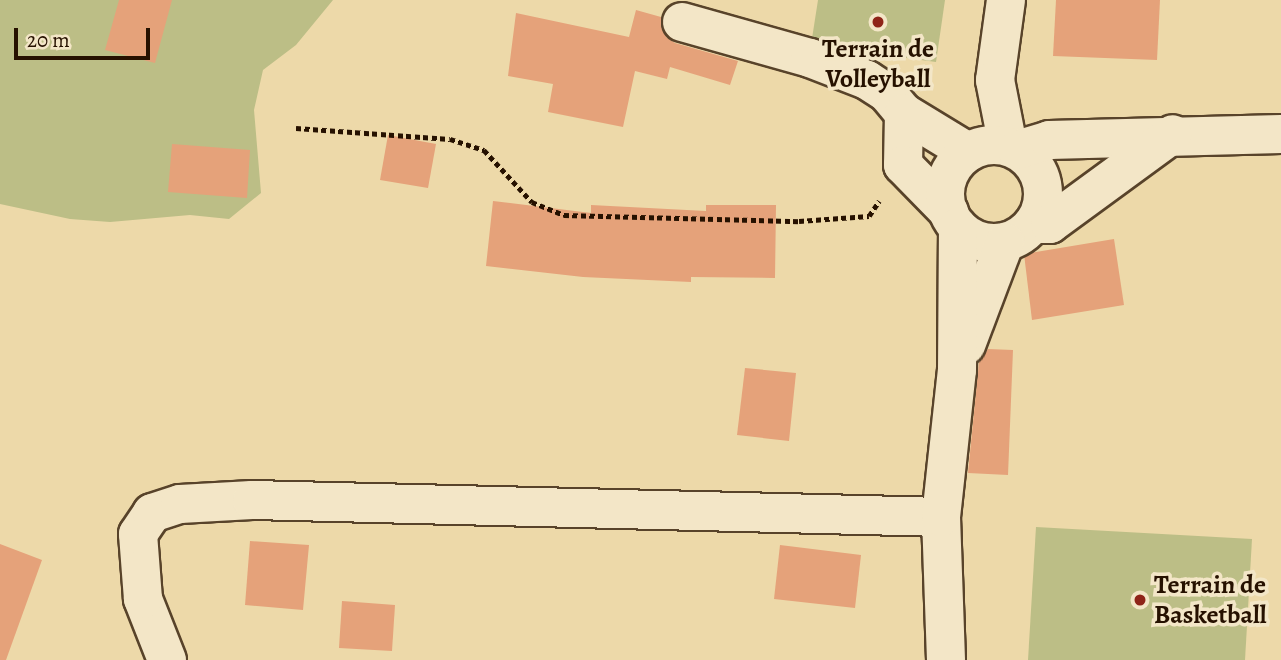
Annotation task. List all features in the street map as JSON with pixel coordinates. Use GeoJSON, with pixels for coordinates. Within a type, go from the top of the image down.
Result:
{"type":"FeatureCollection","features":[{"type":"Feature","properties":{"kind":"street"},"geometry":{"type":"LineString","coordinates":[[957,370],[1019,233],[1044,192],[1035,168],[1013,148],[995,80],[1006,0]]}},
{"type":"Feature","properties":{"kind":"street"},"geometry":{"type":"LineString","coordinates":[[682,22],[810,58],[867,80],[887,93],[904,113],[968,152],[1013,148],[1049,140],[1173,134],[1281,134]]}},
{"type":"Feature","properties":{"kind":"street"},"geometry":{"type":"LineString","coordinates":[[904,113],[903,165],[971,238],[1019,233],[1050,224],[1173,134]]}},
{"type":"Feature","properties":{"kind":"street"},"geometry":{"type":"LineString","coordinates":[[946,660],[941,516],[957,370],[953,220],[947,179],[968,152]]}},
{"type":"Feature","properties":{"kind":"street"},"geometry":{"type":"LineString","coordinates":[[167,660],[143,598],[138,534],[152,513],[180,503],[252,500],[941,516]]}},
{"type":"Feature","properties":{"kind":"path"},"geometry":{"type":"LineString","coordinates":[[296,128],[450,139],[484,150],[532,202],[564,215],[799,221],[869,216],[903,165]]}},
{"type":"Feature","properties":{"kind":"green space"},"geometry":{"type":"Polygon","coordinates":[[[0,0],[333,0],[296,45],[263,70],[254,110],[261,193],[229,219],[190,215],[110,222],[70,219],[0,204],[0,0]]]}},
{"type":"Feature","properties":{"kind":"green space","name":"Terrain de Volleyball"},"geometry":{"type":"Polygon","coordinates":[[[818,0],[945,0],[936,62],[811,45],[818,0]]]}},
{"type":"Feature","properties":{"kind":"green space","name":"Terrain de Basketball"},"geometry":{"type":"Polygon","coordinates":[[[1036,527],[1252,539],[1245,660],[1028,660],[1036,527]]]}},
{"type":"Feature","properties":{"kind":"building"},"geometry":{"type":"Polygon","coordinates":[[[119,0],[172,0],[155,63],[105,50],[119,0]]]}},
{"type":"Feature","properties":{"kind":"building"},"geometry":{"type":"Polygon","coordinates":[[[1056,0],[1160,0],[1157,60],[1053,56],[1056,0]]]}},
{"type":"Feature","properties":{"kind":"building"},"geometry":{"type":"Polygon","coordinates":[[[636,10],[661,17],[666,37],[675,43],[738,61],[730,85],[670,67],[667,79],[635,71],[623,127],[548,112],[553,84],[508,76],[516,13],[629,37],[636,10]]]}},
{"type":"Feature","properties":{"kind":"building"},"geometry":{"type":"Polygon","coordinates":[[[388,135],[436,144],[428,188],[380,180],[388,135]]]}},
{"type":"Feature","properties":{"kind":"building"},"geometry":{"type":"Polygon","coordinates":[[[172,144],[250,150],[247,198],[168,192],[172,144]]]}},
{"type":"Feature","properties":{"kind":"building"},"geometry":{"type":"Polygon","coordinates":[[[493,201],[591,213],[591,205],[706,211],[706,205],[776,205],[775,278],[691,277],[691,282],[583,277],[486,266],[493,201]]]}},
{"type":"Feature","properties":{"kind":"building"},"geometry":{"type":"Polygon","coordinates":[[[1114,239],[1124,305],[1032,320],[1024,254],[1114,239]]]}},
{"type":"Feature","properties":{"kind":"building"},"geometry":{"type":"Polygon","coordinates":[[[988,349],[1013,350],[1008,475],[968,473],[979,362],[988,349]]]}},
{"type":"Feature","properties":{"kind":"building"},"geometry":{"type":"Polygon","coordinates":[[[745,368],[796,373],[789,441],[737,435],[745,368]]]}},
{"type":"Feature","properties":{"kind":"building"},"geometry":{"type":"Polygon","coordinates":[[[250,541],[309,545],[303,610],[245,605],[250,541]]]}},
{"type":"Feature","properties":{"kind":"building"},"geometry":{"type":"Polygon","coordinates":[[[0,544],[42,560],[6,660],[0,660],[0,544]]]}},
{"type":"Feature","properties":{"kind":"building"},"geometry":{"type":"Polygon","coordinates":[[[780,545],[861,555],[855,608],[774,599],[780,545]]]}},
{"type":"Feature","properties":{"kind":"building"},"geometry":{"type":"Polygon","coordinates":[[[342,601],[395,605],[392,651],[339,648],[342,601]]]}},
{"type":"Feature","properties":{"kind":"place","name":"Terrain de Volleyball"},"geometry":{"type":"Point","coordinates":[878,22]}},
{"type":"Feature","properties":{"kind":"place","name":"Terrain de Basketball"},"geometry":{"type":"Point","coordinates":[1140,600]}}]}
